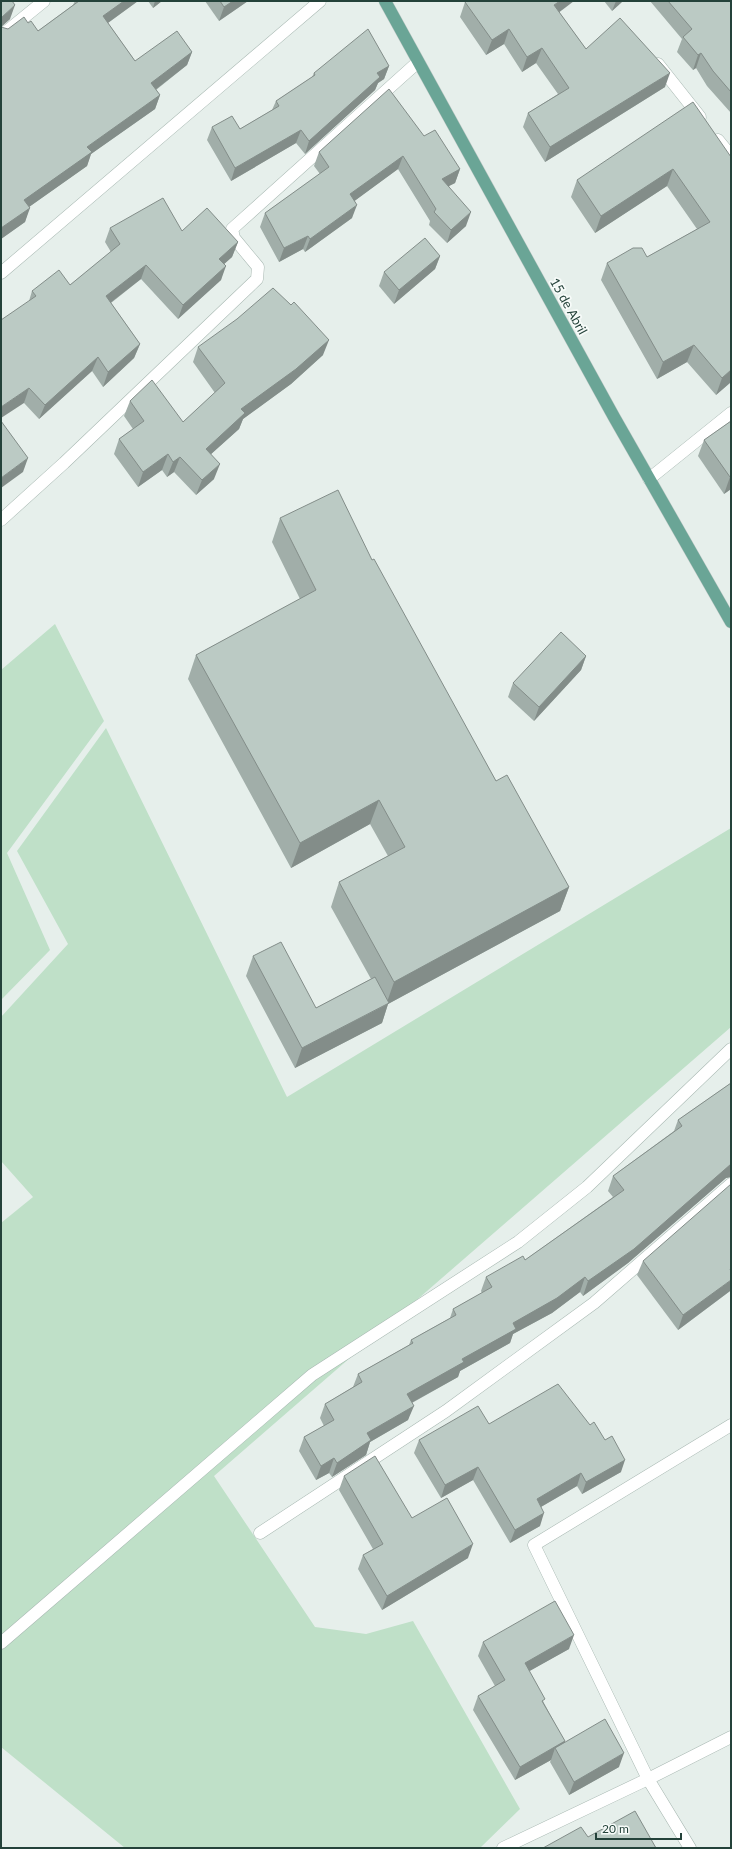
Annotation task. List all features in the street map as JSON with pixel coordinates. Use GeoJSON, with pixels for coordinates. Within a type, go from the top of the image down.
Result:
{"type":"FeatureCollection","features":[{"type":"Feature","properties":{"kind":"main road","name":"15 de Abril"},"geometry":{"type":"LineString","coordinates":[[385,1],[649,479],[731,622]]}},
{"type":"Feature","properties":{"kind":"street"},"geometry":{"type":"LineString","coordinates":[[1,36],[44,1]]}},
{"type":"Feature","properties":{"kind":"street"},"geometry":{"type":"LineString","coordinates":[[1,273],[320,1]]}},
{"type":"Feature","properties":{"kind":"street"},"geometry":{"type":"LineString","coordinates":[[648,52],[731,156]]}},
{"type":"Feature","properties":{"kind":"street"},"geometry":{"type":"LineString","coordinates":[[1,520],[64,463],[256,279],[258,267],[234,238],[232,229],[418,62]]}},
{"type":"Feature","properties":{"kind":"street"},"geometry":{"type":"LineString","coordinates":[[649,479],[731,413]]}},
{"type":"Feature","properties":{"kind":"street"},"geometry":{"type":"LineString","coordinates":[[1,1644],[312,1375],[518,1242],[587,1187],[731,1049]]}},
{"type":"Feature","properties":{"kind":"street"},"geometry":{"type":"LineString","coordinates":[[260,1533],[446,1411],[594,1303],[731,1184]]}},
{"type":"Feature","properties":{"kind":"street"},"geometry":{"type":"LineString","coordinates":[[690,1848],[648,1779],[534,1545],[731,1426]]}},
{"type":"Feature","properties":{"kind":"street"},"geometry":{"type":"LineString","coordinates":[[503,1848],[648,1779],[731,1737]]}},
{"type":"Feature","properties":{"kind":"green space"},"geometry":{"type":"Polygon","coordinates":[[[55,624],[104,721],[7,853],[50,950],[1,1000],[1,670],[55,624]]]}},
{"type":"Feature","properties":{"kind":"green space"},"geometry":{"type":"Polygon","coordinates":[[[106,728],[287,1097],[731,828],[731,1027],[214,1476],[315,1627],[366,1634],[413,1621],[520,1809],[480,1848],[125,1848],[1,1747],[1,1223],[33,1197],[1,1161],[1,1017],[68,944],[17,851],[106,728]]]}},
{"type":"Feature","properties":{"kind":"building"},"geometry":{"type":"Polygon","coordinates":[[[1,1],[12,1],[15,5],[1,18],[1,1]]]}},
{"type":"Feature","properties":{"kind":"building"},"geometry":{"type":"Polygon","coordinates":[[[79,1],[124,1],[103,16],[135,61],[177,31],[192,52],[151,83],[160,95],[87,147],[92,152],[24,200],[30,208],[1,228],[1,27],[8,29],[24,17],[28,23],[31,21],[38,31],[79,1]]]}},
{"type":"Feature","properties":{"kind":"building"},"geometry":{"type":"Polygon","coordinates":[[[220,1],[233,1],[224,7],[220,1]]]}},
{"type":"Feature","properties":{"kind":"building"},"geometry":{"type":"Polygon","coordinates":[[[560,1],[554,5],[586,49],[620,18],[670,73],[550,147],[528,113],[569,88],[542,48],[527,57],[509,29],[492,40],[465,2],[560,1]]]}},
{"type":"Feature","properties":{"kind":"building"},"geometry":{"type":"Polygon","coordinates":[[[668,1],[731,1],[731,92],[713,71],[701,53],[698,55],[683,37],[692,29],[668,1]]]}},
{"type":"Feature","properties":{"kind":"building"},"geometry":{"type":"Polygon","coordinates":[[[368,29],[389,66],[377,73],[380,77],[309,141],[301,130],[235,168],[212,127],[232,116],[240,129],[279,106],[276,101],[315,75],[314,73],[368,29]]]}},
{"type":"Feature","properties":{"kind":"building"},"geometry":{"type":"Polygon","coordinates":[[[389,89],[424,136],[435,130],[460,169],[442,179],[471,212],[451,230],[434,212],[436,209],[403,156],[350,194],[357,205],[310,239],[308,236],[284,248],[265,213],[329,167],[319,152],[389,89]]]}},
{"type":"Feature","properties":{"kind":"building"},"geometry":{"type":"Polygon","coordinates":[[[693,102],[731,157],[731,370],[722,378],[694,345],[663,362],[607,263],[633,248],[642,248],[647,257],[710,222],[673,169],[601,216],[577,180],[693,102]]]}},
{"type":"Feature","properties":{"kind":"building"},"geometry":{"type":"Polygon","coordinates":[[[163,198],[182,231],[207,208],[238,242],[219,259],[226,266],[183,305],[146,265],[106,296],[140,344],[108,372],[98,357],[45,405],[29,388],[1,407],[1,320],[36,296],[32,291],[59,270],[70,285],[120,244],[110,228],[163,198]]]}},
{"type":"Feature","properties":{"kind":"building"},"geometry":{"type":"Polygon","coordinates":[[[425,238],[440,256],[399,290],[384,272],[425,238]]]}},
{"type":"Feature","properties":{"kind":"building"},"geometry":{"type":"Polygon","coordinates":[[[273,288],[291,305],[294,302],[329,340],[296,369],[241,409],[245,413],[206,449],[220,464],[202,480],[180,457],[173,462],[168,454],[143,472],[119,439],[144,421],[130,401],[152,380],[183,422],[225,383],[198,347],[237,319],[273,288]]]}},
{"type":"Feature","properties":{"kind":"building"},"geometry":{"type":"Polygon","coordinates":[[[1,421],[28,458],[1,478],[1,421]]]}},
{"type":"Feature","properties":{"kind":"building"},"geometry":{"type":"Polygon","coordinates":[[[731,421],[731,477],[730,477],[704,440],[731,421]]]}},
{"type":"Feature","properties":{"kind":"building"},"geometry":{"type":"Polygon","coordinates":[[[338,490],[372,560],[374,559],[496,781],[507,775],[569,887],[394,982],[339,882],[405,847],[379,800],[300,843],[196,655],[316,590],[280,518],[338,490]]]}},
{"type":"Feature","properties":{"kind":"building"},"geometry":{"type":"Polygon","coordinates":[[[561,632],[586,656],[539,707],[513,683],[561,632]]]}},
{"type":"Feature","properties":{"kind":"building"},"geometry":{"type":"Polygon","coordinates":[[[281,942],[316,1008],[375,977],[389,1003],[302,1048],[253,956],[281,942]]]}},
{"type":"Feature","properties":{"kind":"building"},"geometry":{"type":"Polygon","coordinates":[[[731,1083],[731,1164],[634,1249],[588,1281],[585,1277],[557,1298],[513,1323],[516,1329],[462,1359],[464,1362],[407,1394],[414,1406],[367,1433],[371,1440],[337,1463],[334,1458],[321,1466],[304,1437],[334,1420],[325,1404],[362,1382],[358,1374],[413,1343],[411,1340],[456,1315],[453,1309],[492,1287],[486,1277],[523,1256],[525,1260],[624,1190],[613,1176],[682,1126],[678,1120],[731,1083]]]}},
{"type":"Feature","properties":{"kind":"building"},"geometry":{"type":"Polygon","coordinates":[[[731,1184],[731,1280],[683,1315],[643,1261],[731,1184]]]}},
{"type":"Feature","properties":{"kind":"building"},"geometry":{"type":"Polygon","coordinates":[[[558,1384],[590,1425],[594,1422],[605,1440],[612,1436],[625,1460],[586,1482],[581,1473],[537,1499],[544,1513],[515,1530],[478,1467],[445,1485],[419,1440],[478,1406],[489,1424],[558,1384]]]}},
{"type":"Feature","properties":{"kind":"building"},"geometry":{"type":"Polygon","coordinates":[[[375,1456],[412,1518],[447,1498],[473,1544],[387,1596],[363,1555],[383,1544],[344,1476],[375,1456]]]}},
{"type":"Feature","properties":{"kind":"building"},"geometry":{"type":"Polygon","coordinates":[[[555,1601],[574,1635],[525,1663],[545,1699],[542,1701],[565,1741],[520,1767],[478,1696],[505,1680],[483,1642],[555,1601]]]}},
{"type":"Feature","properties":{"kind":"building"},"geometry":{"type":"Polygon","coordinates":[[[605,1719],[624,1753],[574,1782],[555,1748],[605,1719]]]}},
{"type":"Feature","properties":{"kind":"building"},"geometry":{"type":"Polygon","coordinates":[[[635,1811],[656,1848],[543,1848],[581,1827],[588,1837],[635,1811]]]}}]}
